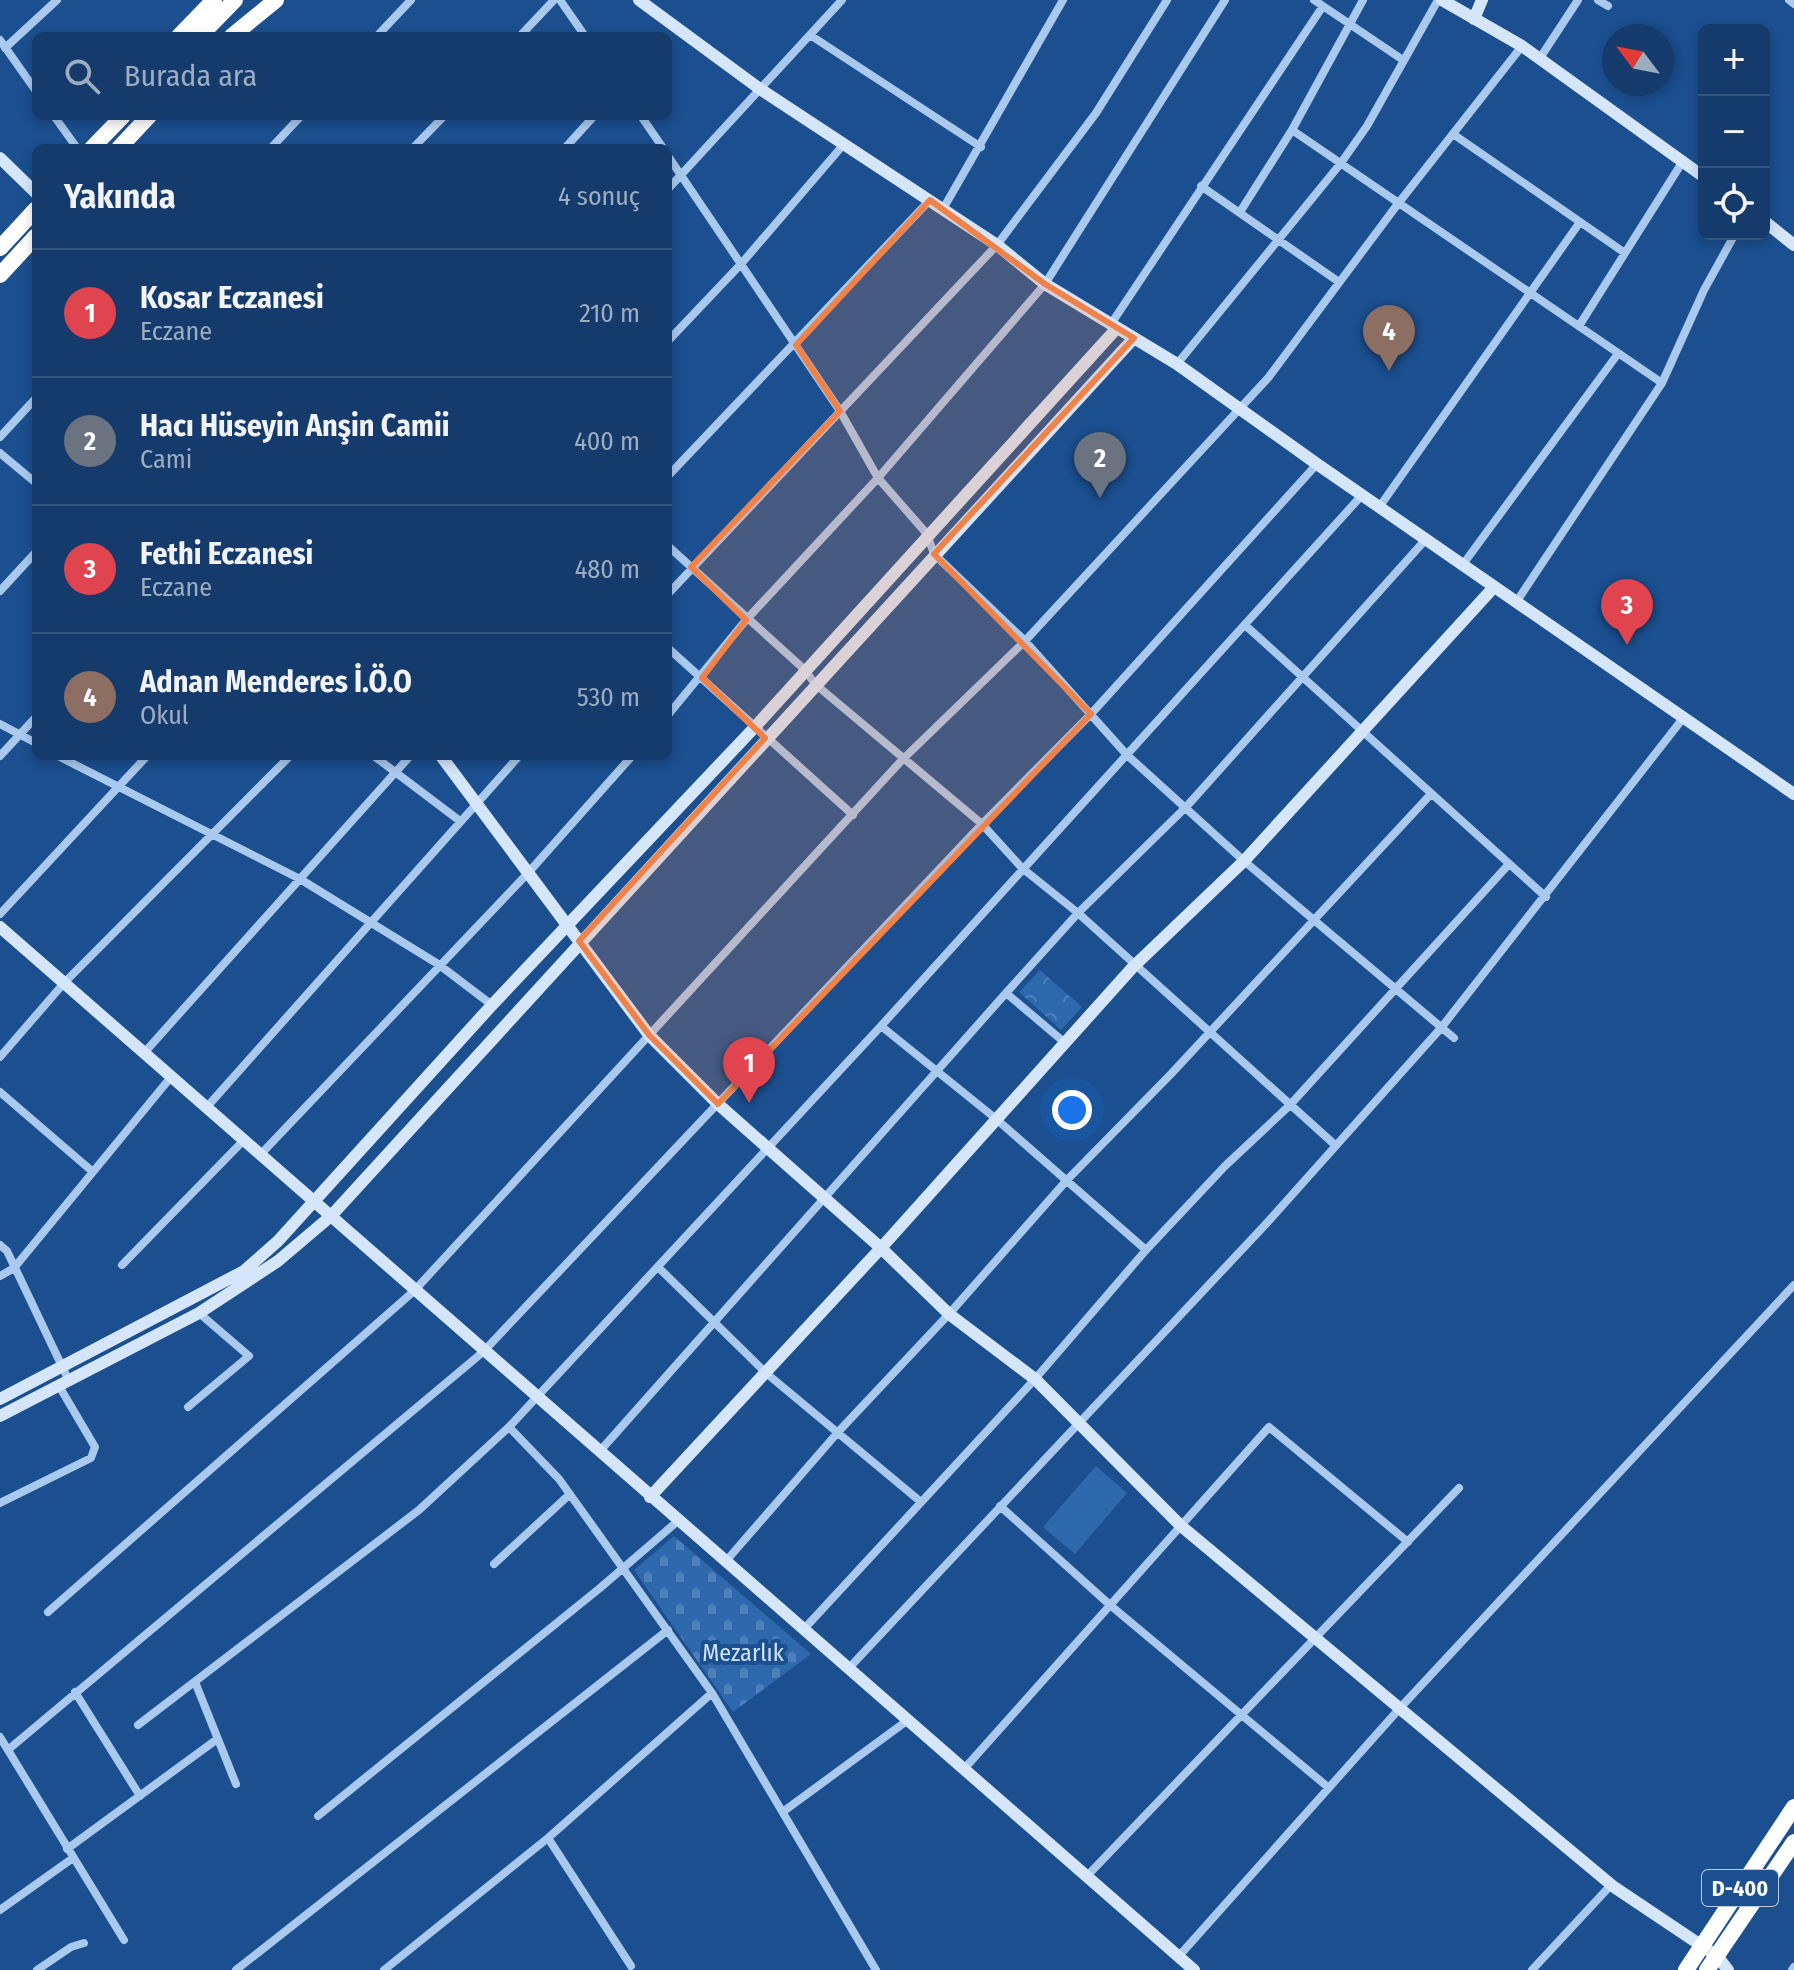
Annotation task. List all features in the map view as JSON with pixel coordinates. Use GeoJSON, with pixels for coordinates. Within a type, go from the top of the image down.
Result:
{"type":"FeatureCollection","features":[{"type":"Feature","properties":{"kind":"highway"},"geometry":{"type":"LineString","coordinates":[[183,32],[214,0]]}},
{"type":"Feature","properties":{"kind":"highway"},"geometry":{"type":"LineString","coordinates":[[204,32],[235,0]]}},
{"type":"Feature","properties":{"kind":"highway"},"geometry":{"type":"LineString","coordinates":[[232,32],[260,0]]}},
{"type":"Feature","properties":{"kind":"highway"},"geometry":{"type":"LineString","coordinates":[[234,32],[276,0]]}},
{"type":"Feature","properties":{"kind":"highway"},"geometry":{"type":"LineString","coordinates":[[94,144],[112,120]]}},
{"type":"Feature","properties":{"kind":"highway"},"geometry":{"type":"LineString","coordinates":[[95,144],[119,120]]}},
{"type":"Feature","properties":{"kind":"highway"},"geometry":{"type":"LineString","coordinates":[[123,144],[145,120]]}},
{"type":"Feature","properties":{"kind":"highway"},"geometry":{"type":"LineString","coordinates":[[0,248],[32,213]]}},
{"type":"Feature","properties":{"kind":"highway"},"geometry":{"type":"LineString","coordinates":[[0,275],[32,240]]}},
{"type":"Feature","properties":{"kind":"highway","name":"D-400"},"geometry":{"type":"LineString","coordinates":[[1686,1970],[1794,1807]]}},
{"type":"Feature","properties":{"kind":"highway","name":"D-400"},"geometry":{"type":"LineString","coordinates":[[1712,1963],[1794,1842]]}},
{"type":"Feature","properties":{"kind":"street"},"geometry":{"type":"LineString","coordinates":[[32,85],[3,44],[57,0]]}},
{"type":"Feature","properties":{"kind":"street"},"geometry":{"type":"LineString","coordinates":[[381,32],[411,0]]}},
{"type":"Feature","properties":{"kind":"street"},"geometry":{"type":"LineString","coordinates":[[524,32],[557,0],[582,32]]}},
{"type":"Feature","properties":{"kind":"street"},"geometry":{"type":"LineString","coordinates":[[639,0],[760,89],[997,245],[1045,284],[1240,406],[1317,464],[1794,794]]}},
{"type":"Feature","properties":{"kind":"street"},"geometry":{"type":"LineString","coordinates":[[672,185],[842,0]]}},
{"type":"Feature","properties":{"kind":"street"},"geometry":{"type":"LineString","coordinates":[[943,209],[1063,0]]}},
{"type":"Feature","properties":{"kind":"street"},"geometry":{"type":"LineString","coordinates":[[672,589],[997,245],[1096,113],[1167,0]]}},
{"type":"Feature","properties":{"kind":"street"},"geometry":{"type":"LineString","coordinates":[[672,711],[702,678],[746,620],[878,478],[1045,284],[1225,0]]}},
{"type":"Feature","properties":{"kind":"street"},"geometry":{"type":"LineString","coordinates":[[1314,0],[1403,60]]}},
{"type":"Feature","properties":{"kind":"street"},"geometry":{"type":"LineString","coordinates":[[1240,212],[1292,130],[1347,24],[1363,0]]}},
{"type":"Feature","properties":{"kind":"street"},"geometry":{"type":"LineString","coordinates":[[1177,364],[1341,163],[1440,0],[1540,58],[1698,172]]}},
{"type":"Feature","properties":{"kind":"street"},"geometry":{"type":"LineString","coordinates":[[1474,19],[1482,0]]}},
{"type":"Feature","properties":{"kind":"street"},"geometry":{"type":"LineString","coordinates":[[1540,58],[1578,0]]}},
{"type":"Feature","properties":{"kind":"street"},"geometry":{"type":"LineString","coordinates":[[1598,0],[1608,6]]}},
{"type":"Feature","properties":{"kind":"street"},"geometry":{"type":"LineString","coordinates":[[1789,0],[1794,4]]}},
{"type":"Feature","properties":{"kind":"street"},"geometry":{"type":"LineString","coordinates":[[0,1399],[244,1271],[314,1201],[492,1005],[754,728],[1114,326],[1201,186],[1323,6]]}},
{"type":"Feature","properties":{"kind":"street"},"geometry":{"type":"LineString","coordinates":[[671,32],[677,25]]}},
{"type":"Feature","properties":{"kind":"street"},"geometry":{"type":"LineString","coordinates":[[810,35],[981,147]]}},
{"type":"Feature","properties":{"kind":"street"},"geometry":{"type":"LineString","coordinates":[[48,1612],[414,1291],[902,760],[1025,641],[1268,378],[1397,205],[1522,46]]}},
{"type":"Feature","properties":{"kind":"street"},"geometry":{"type":"LineString","coordinates":[[57,120],[74,144]]}},
{"type":"Feature","properties":{"kind":"street"},"geometry":{"type":"LineString","coordinates":[[275,144],[297,120]]}},
{"type":"Feature","properties":{"kind":"street"},"geometry":{"type":"LineString","coordinates":[[417,144],[440,120]]}},
{"type":"Feature","properties":{"kind":"street"},"geometry":{"type":"LineString","coordinates":[[569,144],[590,120]]}},
{"type":"Feature","properties":{"kind":"street"},"geometry":{"type":"LineString","coordinates":[[644,120],[660,144]]}},
{"type":"Feature","properties":{"kind":"street"},"geometry":{"type":"LineString","coordinates":[[1292,130],[1397,205],[1531,291],[1617,355],[1662,383]]}},
{"type":"Feature","properties":{"kind":"street"},"geometry":{"type":"LineString","coordinates":[[1453,134],[1625,253]]}},
{"type":"Feature","properties":{"kind":"street"},"geometry":{"type":"LineString","coordinates":[[672,337],[741,264],[844,144]]}},
{"type":"Feature","properties":{"kind":"street"},"geometry":{"type":"LineString","coordinates":[[0,158],[32,189]]}},
{"type":"Feature","properties":{"kind":"street"},"geometry":{"type":"LineString","coordinates":[[1579,326],[1683,161]]}},
{"type":"Feature","properties":{"kind":"street"},"geometry":{"type":"LineString","coordinates":[[672,162],[840,411],[878,478],[927,534],[934,554],[1025,641],[1127,755],[1187,806],[1244,861],[1454,1038]]}},
{"type":"Feature","properties":{"kind":"street"},"geometry":{"type":"LineString","coordinates":[[1201,186],[1339,282]]}},
{"type":"Feature","properties":{"kind":"street"},"geometry":{"type":"LineString","coordinates":[[672,472],[796,345],[930,200]]}},
{"type":"Feature","properties":{"kind":"street"},"geometry":{"type":"LineString","coordinates":[[1380,506],[1580,222]]}},
{"type":"Feature","properties":{"kind":"street"},"geometry":{"type":"LineString","coordinates":[[1770,226],[1794,245]]}},
{"type":"Feature","properties":{"kind":"street"},"geometry":{"type":"LineString","coordinates":[[1517,601],[1662,383],[1704,290],[1732,240]]}},
{"type":"Feature","properties":{"kind":"street"},"geometry":{"type":"LineString","coordinates":[[0,1416],[199,1313],[278,1261],[331,1216],[579,941],[1134,338]]}},
{"type":"Feature","properties":{"kind":"street"},"geometry":{"type":"LineString","coordinates":[[1464,563],[1617,355]]}},
{"type":"Feature","properties":{"kind":"street"},"geometry":{"type":"LineString","coordinates":[[0,437],[32,402]]}},
{"type":"Feature","properties":{"kind":"street"},"geometry":{"type":"LineString","coordinates":[[0,453],[32,480]]}},
{"type":"Feature","properties":{"kind":"street"},"geometry":{"type":"LineString","coordinates":[[9,1749],[483,1352],[982,824],[1091,714],[1317,464]]}},
{"type":"Feature","properties":{"kind":"street"},"geometry":{"type":"LineString","coordinates":[[138,1725],[419,1510],[509,1427],[881,1026],[1363,494]]}},
{"type":"Feature","properties":{"kind":"street"},"geometry":{"type":"LineString","coordinates":[[600,1451],[713,1320],[825,1199],[1078,913],[1187,806],[1427,538]]}},
{"type":"Feature","properties":{"kind":"street"},"geometry":{"type":"LineString","coordinates":[[672,550],[746,620],[805,670],[815,684],[982,824],[1022,868],[1078,913],[1133,967],[1210,1031],[1334,1144]]}},
{"type":"Feature","properties":{"kind":"street"},"geometry":{"type":"LineString","coordinates":[[0,591],[32,556]]}},
{"type":"Feature","properties":{"kind":"street"},"geometry":{"type":"LineString","coordinates":[[650,1497],[881,1248],[1133,967],[1244,861],[1494,587]]}},
{"type":"Feature","properties":{"kind":"street"},"geometry":{"type":"LineString","coordinates":[[1245,625],[1546,897]]}},
{"type":"Feature","properties":{"kind":"street"},"geometry":{"type":"LineString","coordinates":[[672,652],[853,815]]}},
{"type":"Feature","properties":{"kind":"street"},"geometry":{"type":"LineString","coordinates":[[849,1668],[1076,1422],[1265,1225],[1334,1144],[1441,1028],[1684,717]]}},
{"type":"Feature","properties":{"kind":"street"},"geometry":{"type":"LineString","coordinates":[[0,756],[32,721]]}},
{"type":"Feature","properties":{"kind":"street"},"geometry":{"type":"LineString","coordinates":[[0,724],[32,741]]}},
{"type":"Feature","properties":{"kind":"street"},"geometry":{"type":"LineString","coordinates":[[65,760],[116,789],[300,879],[438,964],[492,1005]]}},
{"type":"Feature","properties":{"kind":"street"},"geometry":{"type":"LineString","coordinates":[[0,914],[143,760]]}},
{"type":"Feature","properties":{"kind":"street"},"geometry":{"type":"LineString","coordinates":[[0,1057],[64,983],[213,837],[286,760]]}},
{"type":"Feature","properties":{"kind":"street"},"geometry":{"type":"LineString","coordinates":[[379,760],[460,821]]}},
{"type":"Feature","properties":{"kind":"street"},"geometry":{"type":"LineString","coordinates":[[144,1053],[406,760]]}},
{"type":"Feature","properties":{"kind":"street"},"geometry":{"type":"LineString","coordinates":[[444,760],[649,1035],[718,1104],[881,1248],[949,1314],[1035,1379],[1181,1526],[1611,1885],[1702,1946],[1712,1963],[1728,1970]]}},
{"type":"Feature","properties":{"kind":"street"},"geometry":{"type":"LineString","coordinates":[[206,1108],[515,760]]}},
{"type":"Feature","properties":{"kind":"street"},"geometry":{"type":"LineString","coordinates":[[260,1155],[438,964],[528,873],[628,760]]}},
{"type":"Feature","properties":{"kind":"street"},"geometry":{"type":"LineString","coordinates":[[726,1561],[839,1431],[949,1314],[1067,1180],[1431,794]]}},
{"type":"Feature","properties":{"kind":"street"},"geometry":{"type":"LineString","coordinates":[[804,1629],[1035,1379],[1146,1250],[1225,1166],[1290,1105],[1509,864]]}},
{"type":"Feature","properties":{"kind":"street"},"geometry":{"type":"LineString","coordinates":[[0,927],[1194,1970]]}},
{"type":"Feature","properties":{"kind":"street"},"geometry":{"type":"LineString","coordinates":[[1006,993],[1064,1042]]}},
{"type":"Feature","properties":{"kind":"street"},"geometry":{"type":"LineString","coordinates":[[881,1026],[995,1118],[1146,1250]]}},
{"type":"Feature","properties":{"kind":"street"},"geometry":{"type":"LineString","coordinates":[[0,1276],[14,1268],[171,1077]]}},
{"type":"Feature","properties":{"kind":"street"},"geometry":{"type":"LineString","coordinates":[[0,1092],[93,1172]]}},
{"type":"Feature","properties":{"kind":"street"},"geometry":{"type":"LineString","coordinates":[[122,1265],[244,1140]]}},
{"type":"Feature","properties":{"kind":"street"},"geometry":{"type":"LineString","coordinates":[[0,1245],[62,1367],[64,1383],[95,1447],[91,1458],[0,1503]]}},
{"type":"Feature","properties":{"kind":"street"},"geometry":{"type":"LineString","coordinates":[[658,1267],[766,1373],[921,1502]]}},
{"type":"Feature","properties":{"kind":"street"},"geometry":{"type":"LineString","coordinates":[[1179,1956],[1400,1708],[1794,1285]]}},
{"type":"Feature","properties":{"kind":"street"},"geometry":{"type":"LineString","coordinates":[[188,1407],[249,1356],[199,1313]]}},
{"type":"Feature","properties":{"kind":"street"},"geometry":{"type":"LineString","coordinates":[[509,1427],[570,1494],[712,1693],[874,1966],[863,1970]]}},
{"type":"Feature","properties":{"kind":"street"},"geometry":{"type":"LineString","coordinates":[[964,1769],[1269,1427],[1408,1542]]}},
{"type":"Feature","properties":{"kind":"street"},"geometry":{"type":"LineString","coordinates":[[1087,1876],[1459,1488]]}},
{"type":"Feature","properties":{"kind":"street"},"geometry":{"type":"LineString","coordinates":[[494,1564],[570,1494]]}},
{"type":"Feature","properties":{"kind":"street"},"geometry":{"type":"LineString","coordinates":[[1000,1506],[1110,1605],[1329,1788]]}},
{"type":"Feature","properties":{"kind":"street"},"geometry":{"type":"LineString","coordinates":[[318,1816],[679,1520]]}},
{"type":"Feature","properties":{"kind":"street"},"geometry":{"type":"LineString","coordinates":[[236,1970],[668,1630]]}},
{"type":"Feature","properties":{"kind":"street"},"geometry":{"type":"LineString","coordinates":[[195,1682],[236,1784]]}},
{"type":"Feature","properties":{"kind":"street"},"geometry":{"type":"LineString","coordinates":[[75,1692],[140,1796]]}},
{"type":"Feature","properties":{"kind":"street"},"geometry":{"type":"LineString","coordinates":[[384,1970],[548,1838],[712,1693]]}},
{"type":"Feature","properties":{"kind":"street"},"geometry":{"type":"LineString","coordinates":[[784,1811],[908,1720]]}},
{"type":"Feature","properties":{"kind":"street"},"geometry":{"type":"LineString","coordinates":[[0,1737],[124,1940]]}},
{"type":"Feature","properties":{"kind":"street"},"geometry":{"type":"LineString","coordinates":[[67,1849],[216,1740]]}},
{"type":"Feature","properties":{"kind":"street"},"geometry":{"type":"LineString","coordinates":[[548,1838],[631,1966]]}},
{"type":"Feature","properties":{"kind":"street"},"geometry":{"type":"LineString","coordinates":[[0,1910],[73,1858]]}},
{"type":"Feature","properties":{"kind":"street"},"geometry":{"type":"LineString","coordinates":[[1532,1970],[1611,1885]]}},
{"type":"Feature","properties":{"kind":"street"},"geometry":{"type":"LineString","coordinates":[[37,1970],[84,1943]]}},
{"type":"Feature","properties":{"kind":"highlighted area"},"geometry":{"type":"Polygon","coordinates":[[[930,200],[1045,284],[1134,338],[934,554],[1091,714],[718,1104],[649,1035],[579,941],[765,738],[702,678],[746,620],[691,567],[840,411],[796,345],[930,200]]]}},
{"type":"Feature","properties":{"kind":"green space"},"geometry":{"type":"Polygon","coordinates":[[[1040,970],[1082,1007],[1061,1030],[1019,992],[1040,970]]]}},
{"type":"Feature","properties":{"kind":"green space"},"geometry":{"type":"Polygon","coordinates":[[[1096,1466],[1127,1493],[1075,1554],[1043,1527],[1096,1466]]]}},
{"type":"Feature","properties":{"kind":"green space","name":"Mezarlık"},"geometry":{"type":"Polygon","coordinates":[[[674,1536],[811,1654],[733,1712],[634,1570],[674,1536]]]}},
{"type":"Feature","properties":{"kind":"place","name":"Adnan Menderes İ.Ö.O"},"geometry":{"type":"Point","coordinates":[1389,371]}},
{"type":"Feature","properties":{"kind":"place","name":"Hacı Hüseyin Anşin Camii"},"geometry":{"type":"Point","coordinates":[1100,498]}},
{"type":"Feature","properties":{"kind":"place","name":"Fethi Eczanesi"},"geometry":{"type":"Point","coordinates":[1627,645]}},
{"type":"Feature","properties":{"kind":"place","name":"Kosar Eczanesi"},"geometry":{"type":"Point","coordinates":[749,1103]}}]}
